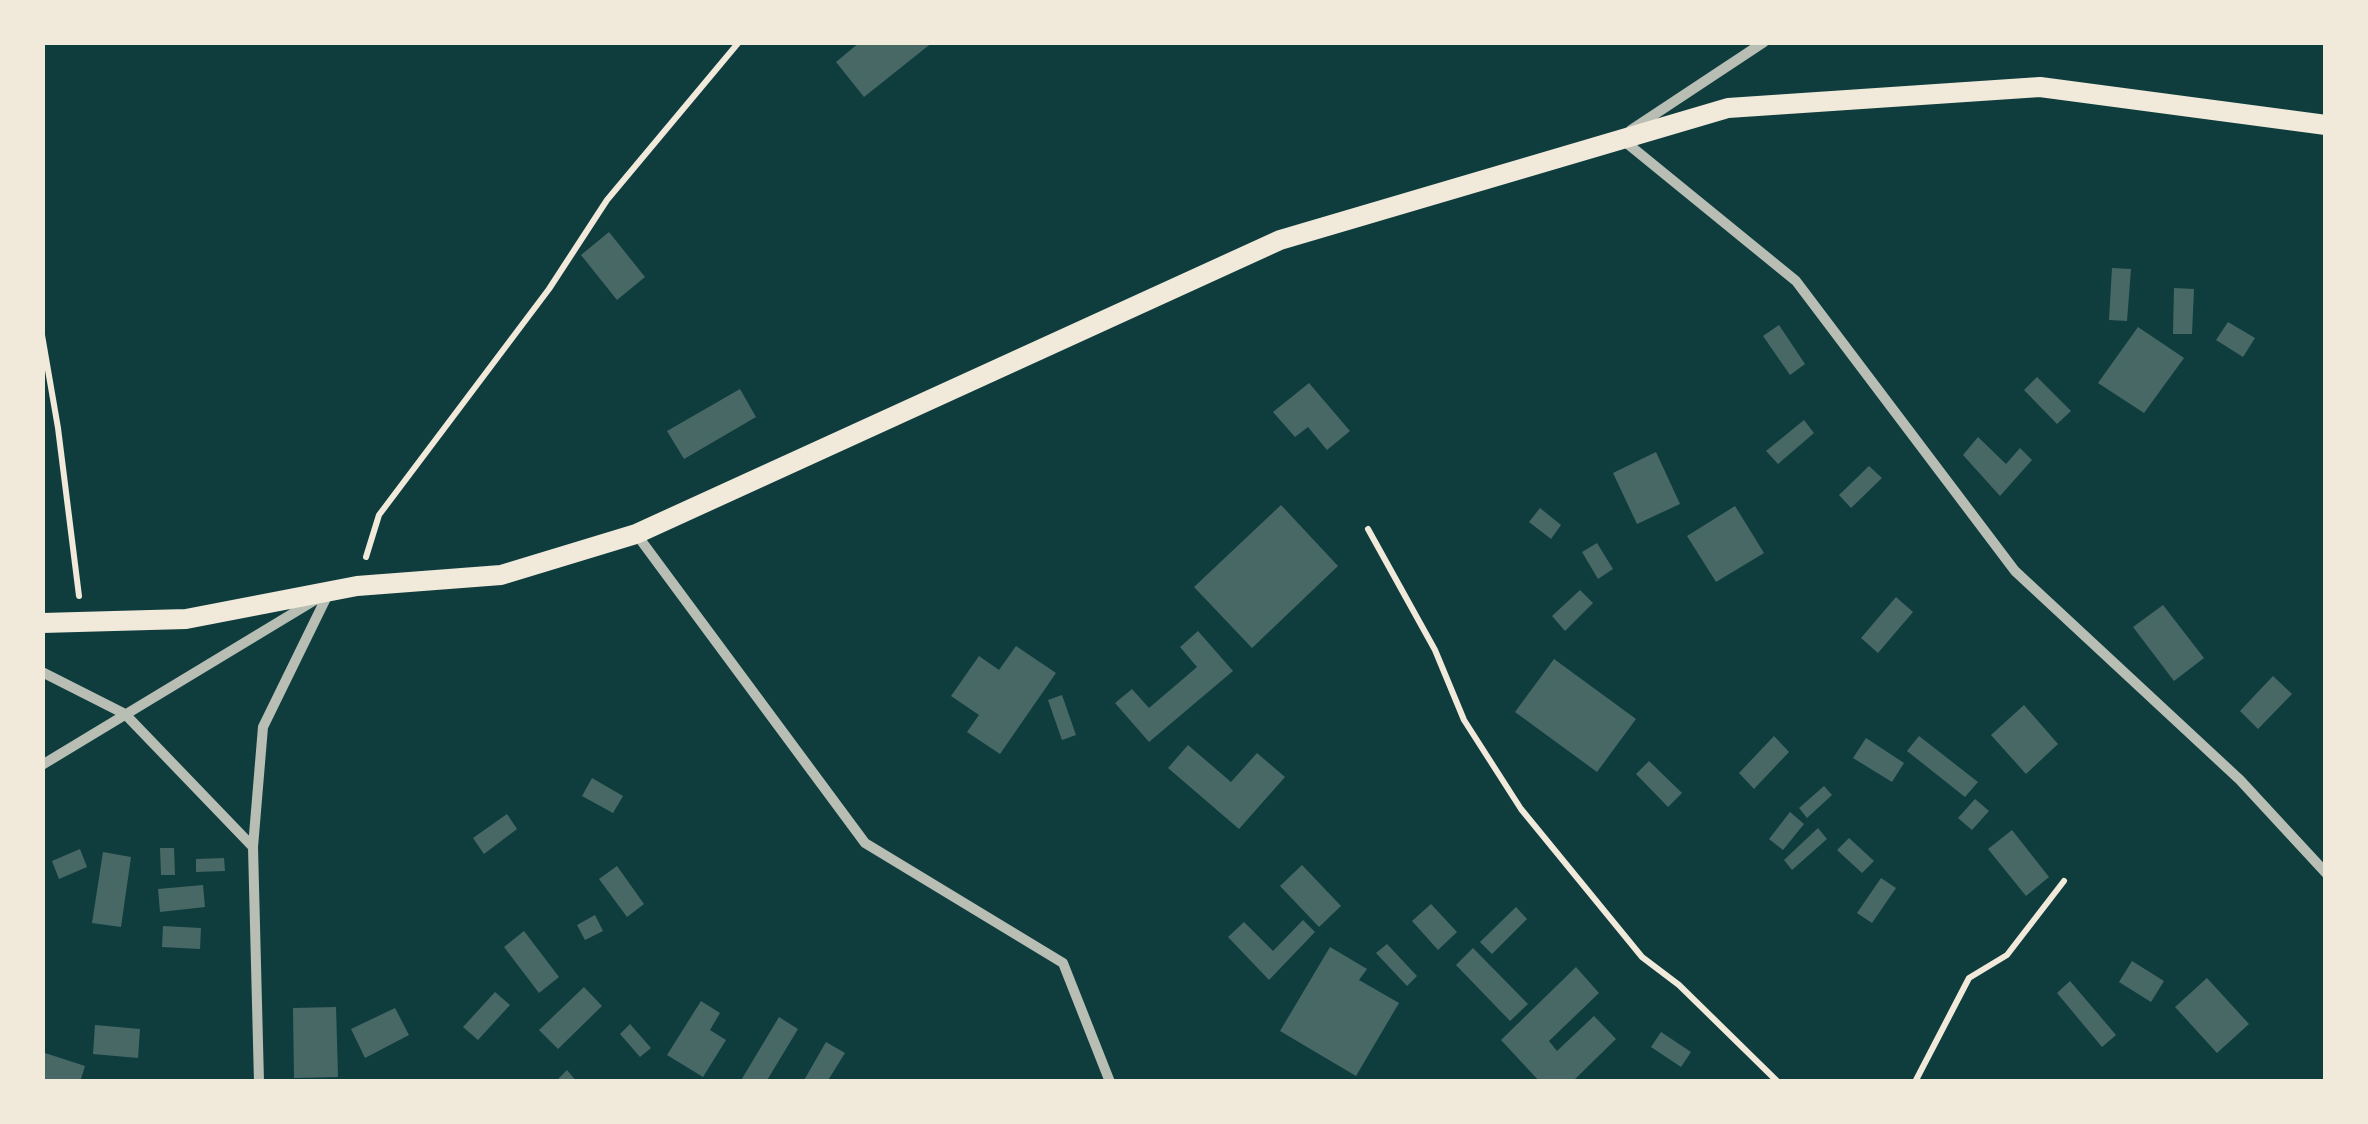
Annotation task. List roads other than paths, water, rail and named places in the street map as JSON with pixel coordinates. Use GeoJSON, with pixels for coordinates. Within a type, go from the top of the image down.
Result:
{"type":"FeatureCollection","features":[{"type":"Feature","properties":{"kind":"main road"},"geometry":{"type":"LineString","coordinates":[[42,624],[186,619],[356,586],[500,574],[636,534],[1280,240],[1728,108],[1860,96],[2040,87],[2326,125]]}},
{"type":"Feature","properties":{"kind":"street"},"geometry":{"type":"LineString","coordinates":[[1764,42],[1620,137],[1796,281],[2015,571],[2240,780],[2326,873]]}},
{"type":"Feature","properties":{"kind":"street"},"geometry":{"type":"LineString","coordinates":[[636,534],[864,843],[1063,963],[1110,1082]]}},
{"type":"Feature","properties":{"kind":"street"},"geometry":{"type":"LineString","coordinates":[[42,765],[329,591]]}},
{"type":"Feature","properties":{"kind":"street"},"geometry":{"type":"LineString","coordinates":[[259,1082],[253,847],[264,727],[329,591]]}},
{"type":"Feature","properties":{"kind":"street"},"geometry":{"type":"LineString","coordinates":[[42,672],[125,714],[253,847]]}}]}
